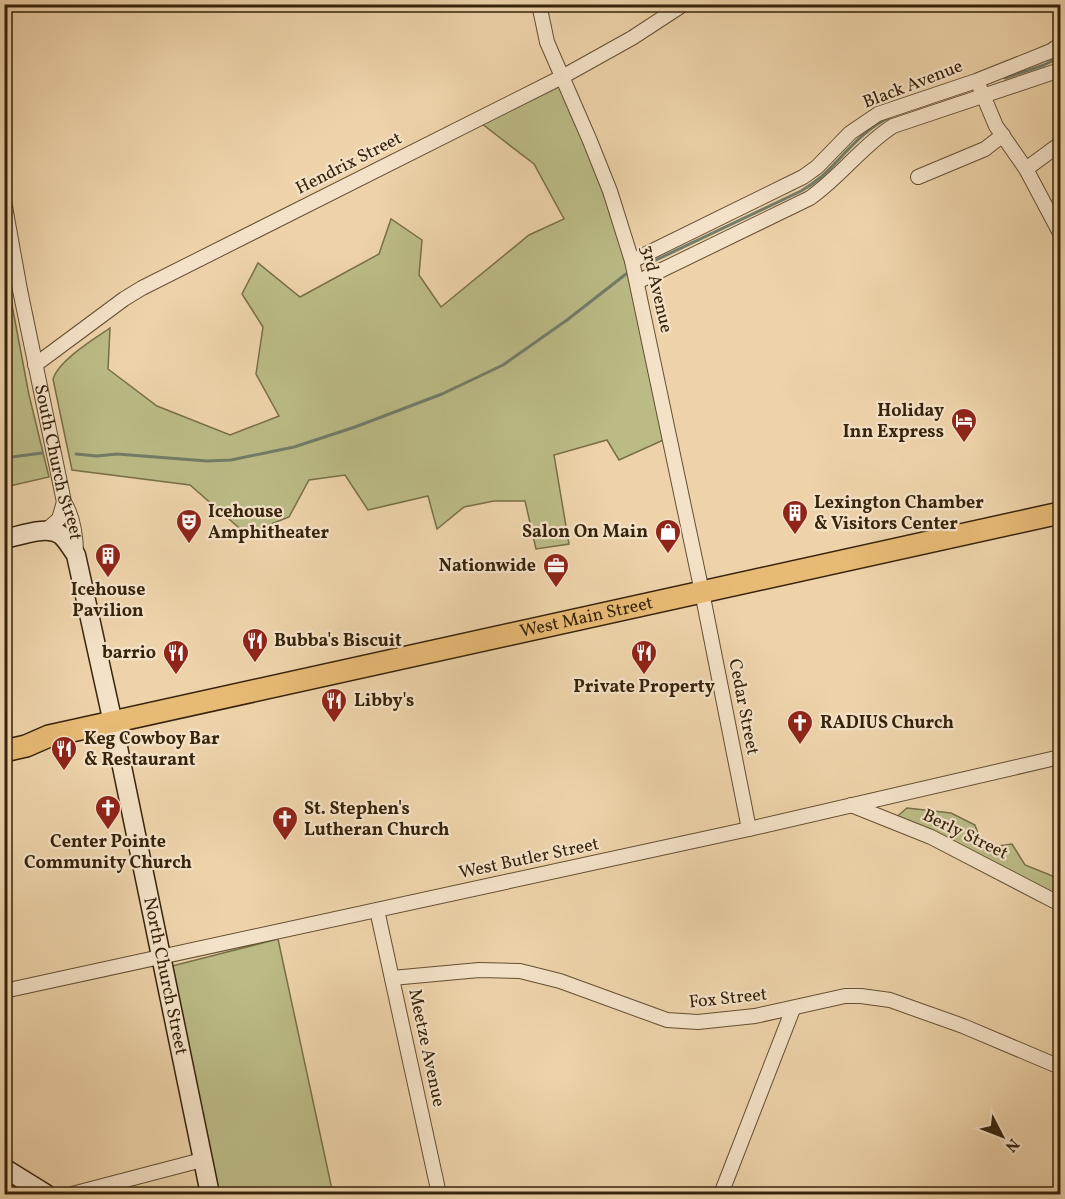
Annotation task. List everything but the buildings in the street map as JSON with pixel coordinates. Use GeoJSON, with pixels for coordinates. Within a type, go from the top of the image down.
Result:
{"type":"FeatureCollection","features":[{"type":"Feature","properties":{"kind":"main road","name":"West Main Street"},"geometry":{"type":"LineString","coordinates":[[49,736],[1060,513]]}},
{"type":"Feature","properties":{"kind":"main road"},"geometry":{"type":"LineString","coordinates":[[4,539],[45,531],[60,534],[76,555]]}},
{"type":"Feature","properties":{"kind":"main road","name":"South Church Street"},"geometry":{"type":"LineString","coordinates":[[76,555],[113,723]]}},
{"type":"Feature","properties":{"kind":"main road","name":"North Church Street"},"geometry":{"type":"LineString","coordinates":[[113,723],[210,1194]]}},
{"type":"Feature","properties":{"kind":"main road"},"geometry":{"type":"LineString","coordinates":[[4,738],[24,734],[49,736]]}},
{"type":"Feature","properties":{"kind":"main road"},"geometry":{"type":"LineString","coordinates":[[4,751],[26,746],[49,736]]}},
{"type":"Feature","properties":{"kind":"main road"},"geometry":{"type":"LineString","coordinates":[[4,1168],[46,1194]]}},
{"type":"Feature","properties":{"kind":"street","name":"3rd Avenue"},"geometry":{"type":"LineString","coordinates":[[539,4],[546,42],[610,191],[632,261],[702,592]]}},
{"type":"Feature","properties":{"kind":"street","name":"Hendrix Street"},"geometry":{"type":"LineString","coordinates":[[36,365],[142,288],[562,77],[632,38],[684,4]]}},
{"type":"Feature","properties":{"kind":"street","name":"Black Avenue"},"geometry":{"type":"LineString","coordinates":[[632,261],[803,177],[817,167],[850,133],[878,114],[976,81],[1051,51],[1060,45]]}},
{"type":"Feature","properties":{"kind":"street","name":"Black Avenue"},"geometry":{"type":"LineString","coordinates":[[637,282],[810,198],[827,186],[876,138],[893,126],[1060,70]]}},
{"type":"Feature","properties":{"kind":"street"},"geometry":{"type":"LineString","coordinates":[[976,81],[996,126],[1026,169],[1060,233]]}},
{"type":"Feature","properties":{"kind":"street"},"geometry":{"type":"LineString","coordinates":[[918,177],[985,149],[1003,135]]}},
{"type":"Feature","properties":{"kind":"street"},"geometry":{"type":"LineString","coordinates":[[1026,169],[1060,144]]}},
{"type":"Feature","properties":{"kind":"street","name":"South Church Street"},"geometry":{"type":"LineString","coordinates":[[4,201],[64,502],[70,512],[76,555]]}},
{"type":"Feature","properties":{"kind":"street"},"geometry":{"type":"LineString","coordinates":[[45,531],[58,519],[64,502]]}},
{"type":"Feature","properties":{"kind":"street","name":"Cedar Street"},"geometry":{"type":"LineString","coordinates":[[702,592],[749,830]]}},
{"type":"Feature","properties":{"kind":"street","name":"West Butler Street"},"geometry":{"type":"LineString","coordinates":[[4,992],[749,830],[1060,757]]}},
{"type":"Feature","properties":{"kind":"street","name":"Berly Street"},"geometry":{"type":"LineString","coordinates":[[851,806],[931,837],[1060,904]]}},
{"type":"Feature","properties":{"kind":"street","name":"Meetze Avenue"},"geometry":{"type":"LineString","coordinates":[[377,910],[439,1194]]}},
{"type":"Feature","properties":{"kind":"street","name":"Fox Street"},"geometry":{"type":"LineString","coordinates":[[392,978],[479,970],[520,971],[560,981],[637,1010],[678,1022],[719,1022],[793,1009],[845,996],[861,996],[891,1000],[963,1026],[1060,1067]]}},
{"type":"Feature","properties":{"kind":"street"},"geometry":{"type":"LineString","coordinates":[[721,1194],[793,1009]]}},
{"type":"Feature","properties":{"kind":"street"},"geometry":{"type":"LineString","coordinates":[[72,1194],[202,1160]]}},
{"type":"Feature","properties":{"kind":"green space"},"geometry":{"type":"Polygon","coordinates":[[[562,77],[610,191],[670,437],[619,460],[607,440],[554,455],[569,544],[536,549],[525,501],[494,501],[464,507],[437,529],[428,496],[368,510],[345,475],[309,480],[289,517],[246,534],[190,485],[72,470],[53,379],[69,357],[110,328],[108,369],[157,406],[230,435],[279,416],[256,374],[263,327],[242,294],[258,263],[300,297],[379,254],[391,219],[422,240],[419,275],[441,307],[529,235],[564,219],[534,164],[477,120],[562,77]]]}},
{"type":"Feature","properties":{"kind":"green space"},"geometry":{"type":"Polygon","coordinates":[[[5,268],[29,395],[49,477],[5,487],[5,268]]]}},
{"type":"Feature","properties":{"kind":"green space"},"geometry":{"type":"Polygon","coordinates":[[[907,808],[951,813],[975,825],[983,848],[1012,844],[1025,865],[1060,879],[1060,904],[893,820],[907,808]]]}},
{"type":"Feature","properties":{"kind":"green space"},"geometry":{"type":"Polygon","coordinates":[[[278,939],[333,1194],[219,1194],[172,966],[278,939]]]}},
{"type":"Feature","properties":{"kind":"waterway"},"geometry":{"type":"LineString","coordinates":[[1005,78],[1060,57]]}},
{"type":"Feature","properties":{"kind":"waterway"},"geometry":{"type":"LineString","coordinates":[[656,260],[804,189],[821,177],[870,129],[890,117]]}},
{"type":"Feature","properties":{"kind":"waterway"},"geometry":{"type":"LineString","coordinates":[[76,454],[97,456],[117,454],[207,461],[231,460],[294,447],[442,394],[503,365],[567,320],[626,274]]}},
{"type":"Feature","properties":{"kind":"waterway"},"geometry":{"type":"LineString","coordinates":[[4,458],[42,453]]}},
{"type":"Feature","properties":{"kind":"place","name":"Holiday Inn Express"},"geometry":{"type":"Point","coordinates":[964,444]}},
{"type":"Feature","properties":{"kind":"place","name":"Lexington Chamber & Visitors Center"},"geometry":{"type":"Point","coordinates":[795,536]}},
{"type":"Feature","properties":{"kind":"place","name":"Icehouse Amphitheater"},"geometry":{"type":"Point","coordinates":[189,545]}},
{"type":"Feature","properties":{"kind":"place","name":"Salon On Main"},"geometry":{"type":"Point","coordinates":[668,555]}},
{"type":"Feature","properties":{"kind":"place","name":"Icehouse Pavilion"},"geometry":{"type":"Point","coordinates":[108,579]}},
{"type":"Feature","properties":{"kind":"place","name":"Nationwide"},"geometry":{"type":"Point","coordinates":[556,589]}},
{"type":"Feature","properties":{"kind":"place","name":"Bubba's Biscuit"},"geometry":{"type":"Point","coordinates":[255,664]}},
{"type":"Feature","properties":{"kind":"place","name":"barrio"},"geometry":{"type":"Point","coordinates":[176,676]}},
{"type":"Feature","properties":{"kind":"place","name":"Private Property"},"geometry":{"type":"Point","coordinates":[644,676]}},
{"type":"Feature","properties":{"kind":"place","name":"Libby's"},"geometry":{"type":"Point","coordinates":[334,724]}},
{"type":"Feature","properties":{"kind":"place","name":"RADIUS Church"},"geometry":{"type":"Point","coordinates":[800,746]}},
{"type":"Feature","properties":{"kind":"place","name":"Keg Cowboy Bar & Restaurant"},"geometry":{"type":"Point","coordinates":[64,772]}},
{"type":"Feature","properties":{"kind":"place","name":"Center Pointe Community Church"},"geometry":{"type":"Point","coordinates":[108,831]}},
{"type":"Feature","properties":{"kind":"place","name":"St. Stephen's Lutheran Church"},"geometry":{"type":"Point","coordinates":[285,842]}}]}
